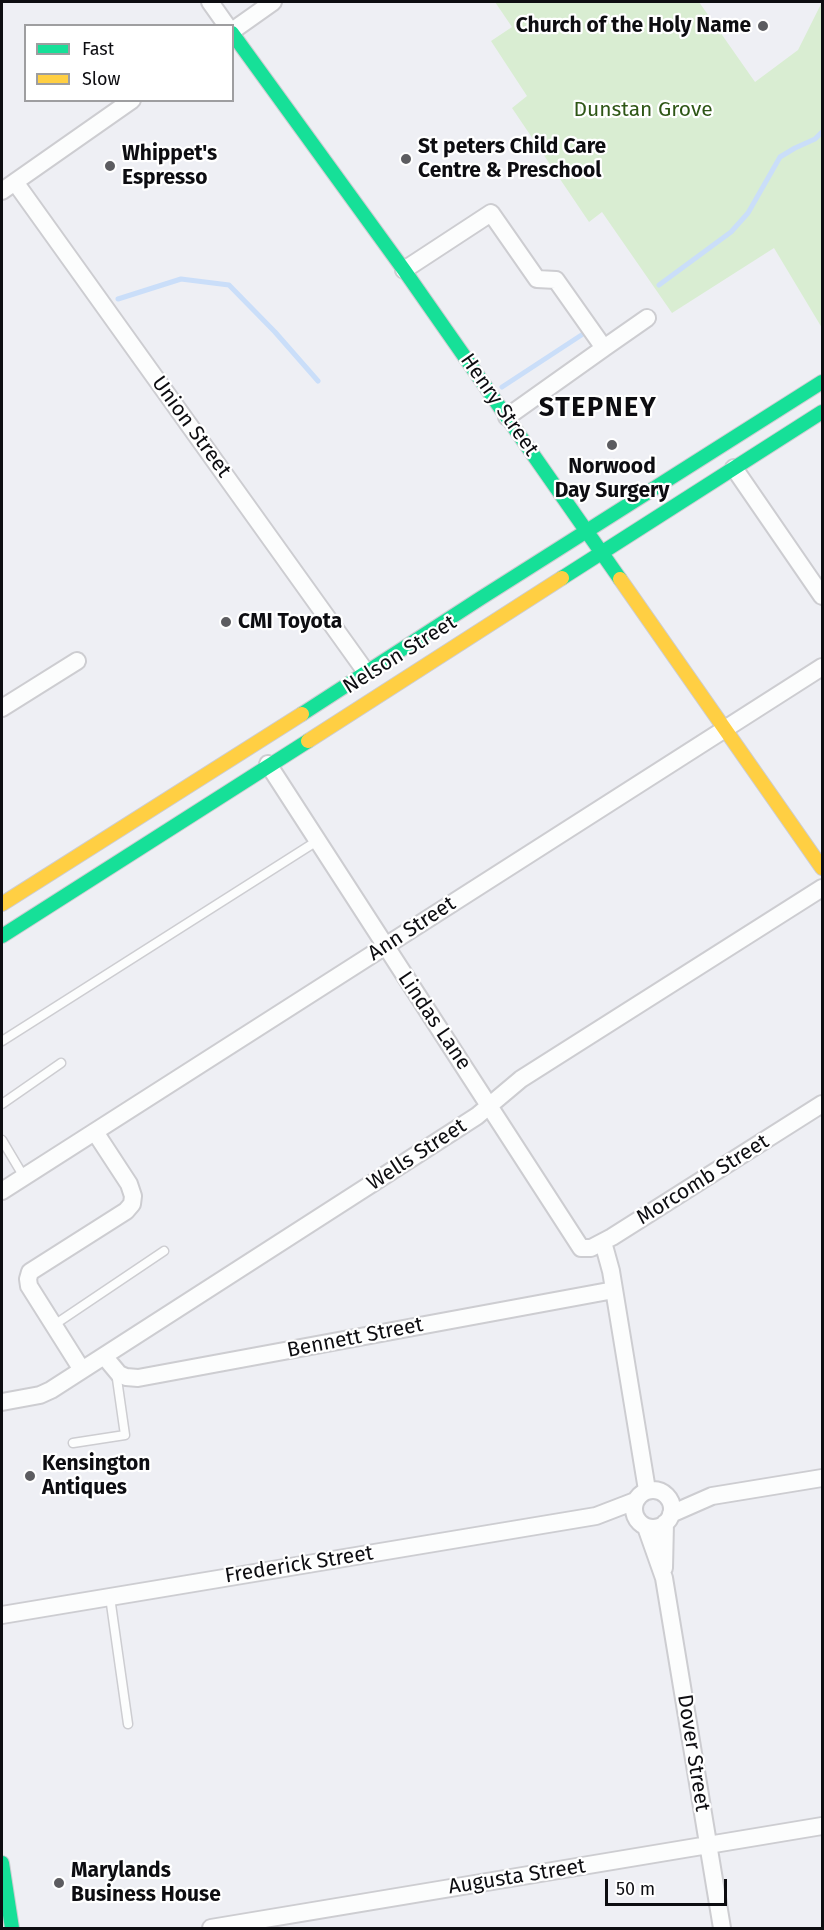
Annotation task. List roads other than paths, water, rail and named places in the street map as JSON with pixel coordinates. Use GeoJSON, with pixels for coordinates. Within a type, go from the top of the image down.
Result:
{"type":"FeatureCollection","features":[{"type":"Feature","properties":{"kind":"main road","name":"Henry Street"},"geometry":{"type":"LineString","coordinates":[[234,35],[404,270],[822,868]]}},
{"type":"Feature","properties":{"kind":"main road","name":"Nelson Street"},"geometry":{"type":"LineString","coordinates":[[2,904],[822,382]]}},
{"type":"Feature","properties":{"kind":"main road","name":"Nelson Street"},"geometry":{"type":"LineString","coordinates":[[2,936],[822,412]]}},
{"type":"Feature","properties":{"kind":"main road"},"geometry":{"type":"LineString","coordinates":[[719,447],[734,468]]}},
{"type":"Feature","properties":{"kind":"main road"},"geometry":{"type":"LineString","coordinates":[[366,672],[380,693]]}},
{"type":"Feature","properties":{"kind":"main road"},"geometry":{"type":"LineString","coordinates":[[2,1863],[12,1929]]}},
{"type":"Feature","properties":{"kind":"street"},"geometry":{"type":"LineString","coordinates":[[210,2],[226,24]]}},
{"type":"Feature","properties":{"kind":"street"},"geometry":{"type":"LineString","coordinates":[[234,31],[273,2]]}},
{"type":"Feature","properties":{"kind":"street"},"geometry":{"type":"LineString","coordinates":[[8,187],[129,102]]}},
{"type":"Feature","properties":{"kind":"street","name":"Union Street"},"geometry":{"type":"LineString","coordinates":[[8,187],[366,672]]}},
{"type":"Feature","properties":{"kind":"street"},"geometry":{"type":"LineString","coordinates":[[404,270],[491,213],[537,279],[556,280],[604,348]]}},
{"type":"Feature","properties":{"kind":"street"},"geometry":{"type":"LineString","coordinates":[[507,417],[647,318]]}},
{"type":"Feature","properties":{"kind":"street"},"geometry":{"type":"LineString","coordinates":[[734,468],[822,596]]}},
{"type":"Feature","properties":{"kind":"street"},"geometry":{"type":"LineString","coordinates":[[2,708],[77,661]]}},
{"type":"Feature","properties":{"kind":"street","name":"Ann Street"},"geometry":{"type":"LineString","coordinates":[[2,1191],[725,729],[821,672]]}},
{"type":"Feature","properties":{"kind":"street","name":"Lindas Lane"},"geometry":{"type":"LineString","coordinates":[[268,764],[581,1248]]}},
{"type":"Feature","properties":{"kind":"street","name":"Wells Street"},"geometry":{"type":"LineString","coordinates":[[2,1402],[40,1395],[82,1370],[477,1116],[521,1079],[822,888]]}},
{"type":"Feature","properties":{"kind":"street","name":"Morcomb Street"},"geometry":{"type":"LineString","coordinates":[[581,1248],[591,1248],[603,1242],[721,1170],[822,1104]]}},
{"type":"Feature","properties":{"kind":"street"},"geometry":{"type":"LineString","coordinates":[[82,1370],[29,1286],[30,1272],[126,1211],[132,1204],[133,1196],[129,1184],[95,1132]]}},
{"type":"Feature","properties":{"kind":"street"},"geometry":{"type":"LineString","coordinates":[[603,1242],[614,1290],[641,1496],[634,1511],[641,1523],[655,1528],[712,1496]]}},
{"type":"Feature","properties":{"kind":"street","name":"Bennett Street"},"geometry":{"type":"LineString","coordinates":[[116,1371],[126,1377],[138,1378],[614,1290]]}},
{"type":"Feature","properties":{"kind":"street"},"geometry":{"type":"LineString","coordinates":[[104,1356],[116,1371]]}},
{"type":"Feature","properties":{"kind":"street"},"geometry":{"type":"LineString","coordinates":[[641,1496],[655,1489],[665,1493],[712,1496],[822,1478]]}},
{"type":"Feature","properties":{"kind":"street"},"geometry":{"type":"LineString","coordinates":[[665,1493],[672,1507],[668,1519]]}},
{"type":"Feature","properties":{"kind":"street","name":"Frederick Street"},"geometry":{"type":"LineString","coordinates":[[2,1615],[596,1516],[641,1496]]}},
{"type":"Feature","properties":{"kind":"street","name":"Frederick Street"},"geometry":{"type":"LineString","coordinates":[[596,1516],[641,1523]]}},
{"type":"Feature","properties":{"kind":"street","name":"Dover Street"},"geometry":{"type":"LineString","coordinates":[[668,1519],[664,1578],[722,1929]]}},
{"type":"Feature","properties":{"kind":"street","name":"Dover Street"},"geometry":{"type":"LineString","coordinates":[[641,1523],[664,1578]]}},
{"type":"Feature","properties":{"kind":"street","name":"Augusta Street"},"geometry":{"type":"LineString","coordinates":[[211,1929],[822,1826]]}},
{"type":"Feature","properties":{"kind":"lane"},"geometry":{"type":"LineString","coordinates":[[2,1041],[317,841]]}},
{"type":"Feature","properties":{"kind":"lane"},"geometry":{"type":"LineString","coordinates":[[2,1104],[60,1063]]}},
{"type":"Feature","properties":{"kind":"lane"},"geometry":{"type":"LineString","coordinates":[[2,1140],[24,1177]]}},
{"type":"Feature","properties":{"kind":"lane"},"geometry":{"type":"LineString","coordinates":[[54,1325],[164,1251]]}},
{"type":"Feature","properties":{"kind":"lane"},"geometry":{"type":"LineString","coordinates":[[73,1443],[125,1435],[116,1371]]}},
{"type":"Feature","properties":{"kind":"lane"},"geometry":{"type":"LineString","coordinates":[[110,1597],[128,1724]]}},
{"type":"Feature","properties":{"kind":"waterway"},"geometry":{"type":"LineString","coordinates":[[659,285],[731,232],[748,213],[780,157],[815,139],[822,132]]}},
{"type":"Feature","properties":{"kind":"waterway"},"geometry":{"type":"LineString","coordinates":[[118,299],[181,279],[229,285],[318,381]]}},
{"type":"Feature","properties":{"kind":"waterway"},"geometry":{"type":"LineString","coordinates":[[502,387],[583,334]]}},
{"type":"Feature","properties":{"kind":"place","name":"Church of the Holy Name"},"geometry":{"type":"Point","coordinates":[763,26]}},
{"type":"Feature","properties":{"kind":"place","name":"St peters Child Care Centre & Preschool"},"geometry":{"type":"Point","coordinates":[406,159]}},
{"type":"Feature","properties":{"kind":"place","name":"Whippet's Espresso"},"geometry":{"type":"Point","coordinates":[110,166]}},
{"type":"Feature","properties":{"kind":"place","name":"Norwood Day Surgery"},"geometry":{"type":"Point","coordinates":[612,445]}},
{"type":"Feature","properties":{"kind":"place","name":"CMI Toyota"},"geometry":{"type":"Point","coordinates":[226,622]}},
{"type":"Feature","properties":{"kind":"place","name":"Kensington Antiques"},"geometry":{"type":"Point","coordinates":[30,1476]}},
{"type":"Feature","properties":{"kind":"place","name":"Marylands Business House"},"geometry":{"type":"Point","coordinates":[59,1883]}},
{"type":"Feature","properties":{"kind":"district","name":"STEPNEY"},"geometry":{"type":"Point","coordinates":[598,408]}},
{"type":"Feature","properties":{"kind":"park label","name":"Dunstan Grove"},"geometry":{"type":"Point","coordinates":[643,110]}}]}
